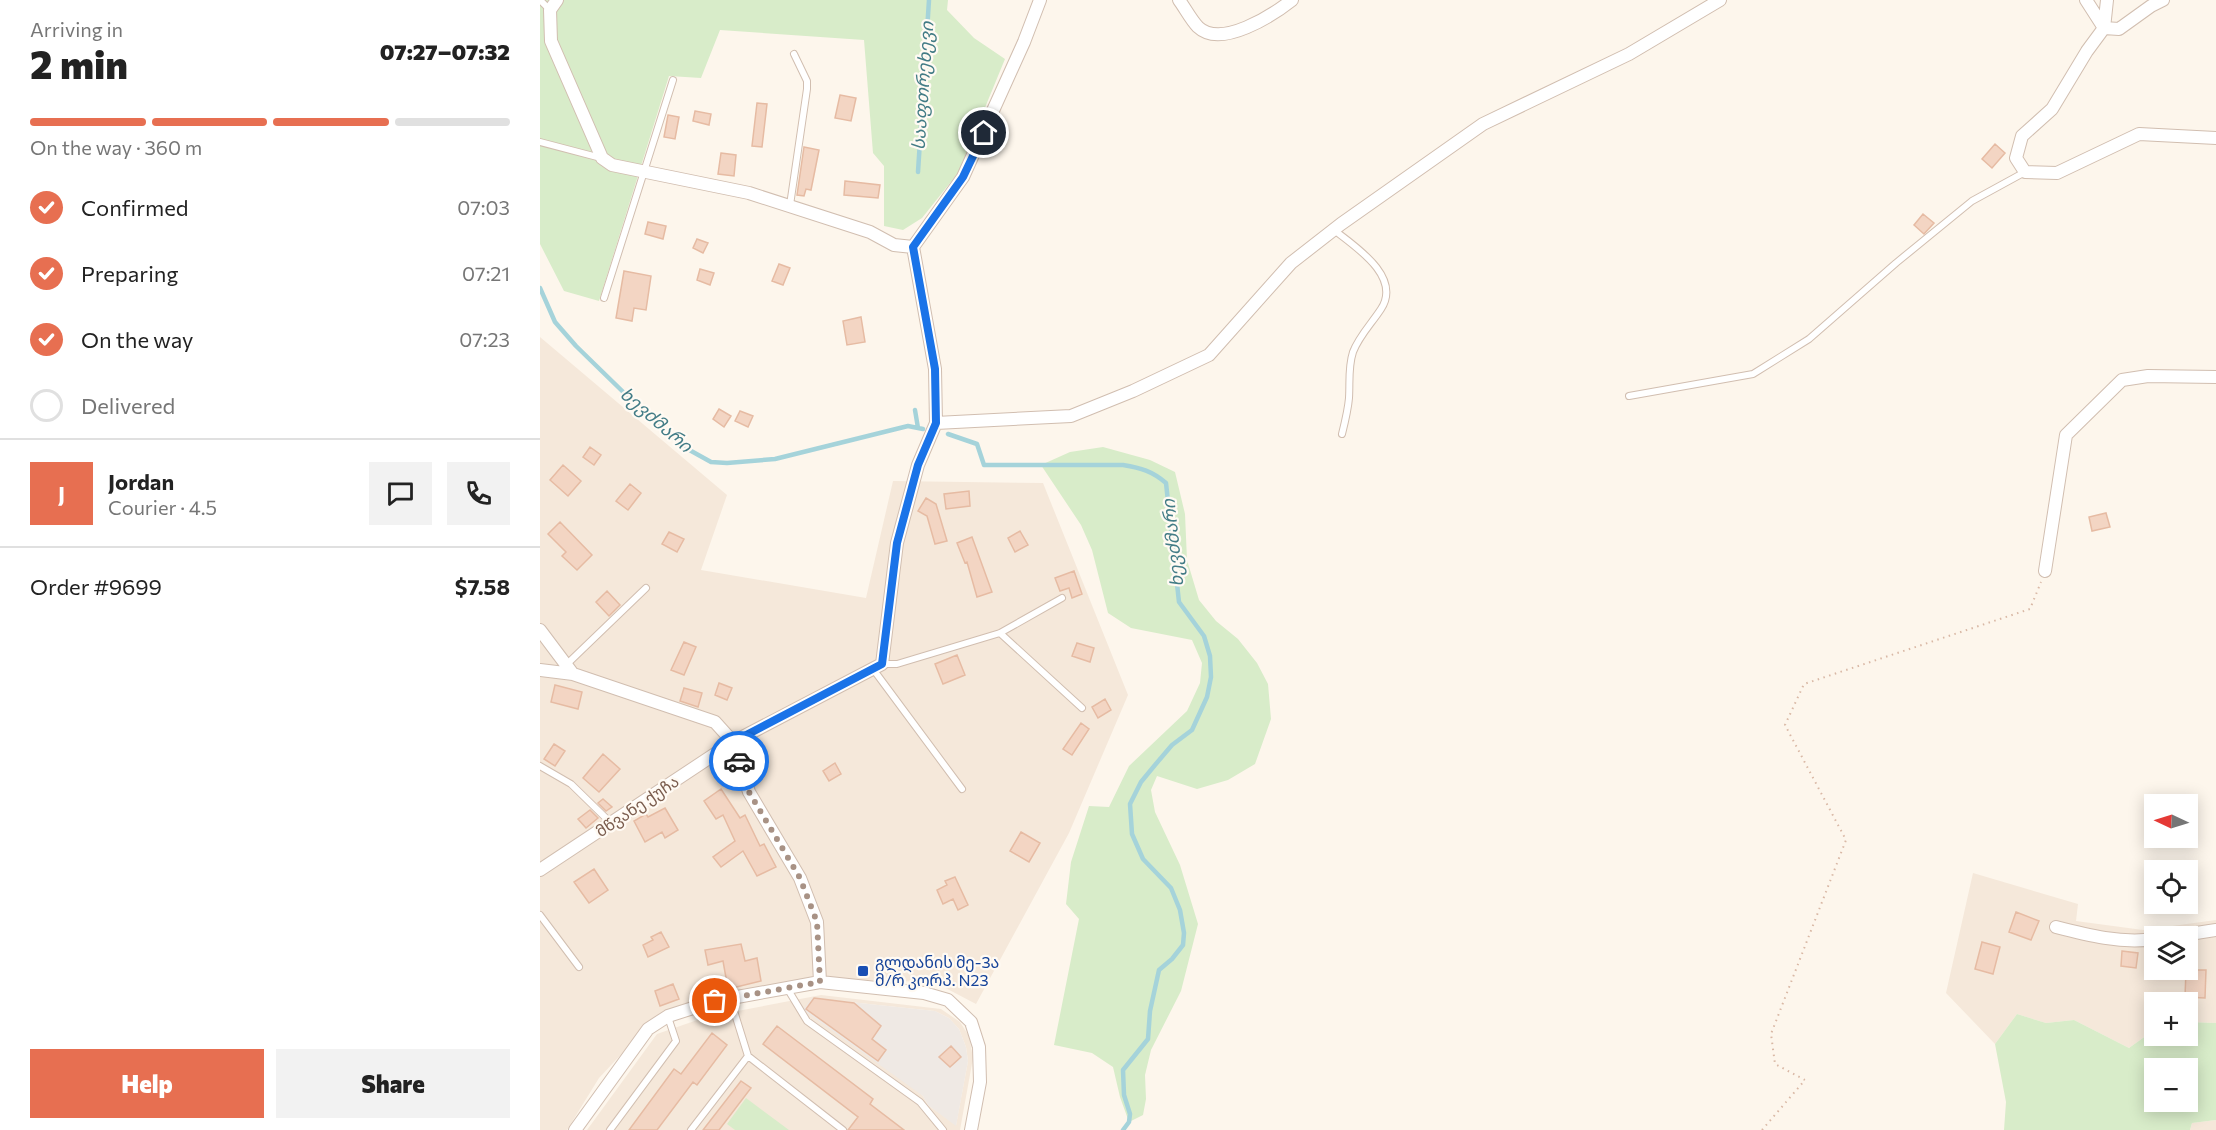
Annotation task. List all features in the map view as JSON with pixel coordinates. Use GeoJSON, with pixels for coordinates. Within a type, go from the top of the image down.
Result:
{"type":"FeatureCollection","features":[{"type":"Feature","properties":{"kind":"street"},"geometry":{"type":"LineString","coordinates":[[877,666],[897,543],[918,465],[936,423],[935,369],[913,247],[963,177],[1024,42],[1040,0]]}},
{"type":"Feature","properties":{"kind":"street"},"geometry":{"type":"LineString","coordinates":[[1179,0],[1199,28],[1212,34],[1233,32],[1269,18],[1292,0]]}},
{"type":"Feature","properties":{"kind":"street"},"geometry":{"type":"LineString","coordinates":[[936,423],[1071,417],[1209,355],[1291,263],[1333,230],[1483,124],[1629,54],[1720,0]]}},
{"type":"Feature","properties":{"kind":"street"},"geometry":{"type":"LineString","coordinates":[[2086,0],[2104,28]]}},
{"type":"Feature","properties":{"kind":"street"},"geometry":{"type":"LineString","coordinates":[[2107,0],[2104,28],[2087,51],[2052,109],[2022,136],[2016,158],[2025,172],[2057,173],[2139,134],[2216,138]]}},
{"type":"Feature","properties":{"kind":"street"},"geometry":{"type":"LineString","coordinates":[[2104,28],[2120,29],[2163,0]]}},
{"type":"Feature","properties":{"kind":"street"},"geometry":{"type":"LineString","coordinates":[[553,5],[550,41],[602,158],[612,165],[749,193],[870,232],[894,245],[913,247]]}},
{"type":"Feature","properties":{"kind":"street"},"geometry":{"type":"LineString","coordinates":[[2045,571],[2066,435],[2122,380],[2148,376],[2216,377]]}},
{"type":"Feature","properties":{"kind":"street"},"geometry":{"type":"LineString","coordinates":[[540,630],[570,669]]}},
{"type":"Feature","properties":{"kind":"street","name":"მწვანე ქუჩა"},"geometry":{"type":"LineString","coordinates":[[540,870],[733,742],[877,666]]}},
{"type":"Feature","properties":{"kind":"street"},"geometry":{"type":"LineString","coordinates":[[540,670],[570,669],[715,722],[733,742],[749,792],[800,878],[817,922],[820,982]]}},
{"type":"Feature","properties":{"kind":"street"},"geometry":{"type":"LineString","coordinates":[[2056,927],[2085,935],[2144,941]]}},
{"type":"Feature","properties":{"kind":"street"},"geometry":{"type":"LineString","coordinates":[[2198,933],[2216,930]]}},
{"type":"Feature","properties":{"kind":"street"},"geometry":{"type":"LineString","coordinates":[[575,1130],[648,1029],[668,1016],[730,998],[820,982],[924,993],[948,1000],[971,1022],[980,1047],[980,1082],[968,1129]]}},
{"type":"Feature","properties":{"kind":"lane"},"geometry":{"type":"LineString","coordinates":[[540,0],[553,5]]}},
{"type":"Feature","properties":{"kind":"lane"},"geometry":{"type":"LineString","coordinates":[[790,205],[807,89],[807,81],[794,54]]}},
{"type":"Feature","properties":{"kind":"lane"},"geometry":{"type":"LineString","coordinates":[[604,298],[673,80]]}},
{"type":"Feature","properties":{"kind":"lane"},"geometry":{"type":"LineString","coordinates":[[540,142],[602,158]]}},
{"type":"Feature","properties":{"kind":"lane"},"geometry":{"type":"LineString","coordinates":[[1629,396],[1753,374],[1809,339],[1972,201],[2025,172]]}},
{"type":"Feature","properties":{"kind":"lane"},"geometry":{"type":"LineString","coordinates":[[1333,230],[1362,251],[1378,270],[1387,287],[1386,300],[1355,347],[1350,362],[1349,398],[1342,434]]}},
{"type":"Feature","properties":{"kind":"lane"},"geometry":{"type":"LineString","coordinates":[[570,669],[646,588]]}},
{"type":"Feature","properties":{"kind":"lane"},"geometry":{"type":"LineString","coordinates":[[962,789],[877,666],[897,664],[1000,633],[1062,598]]}},
{"type":"Feature","properties":{"kind":"lane"},"geometry":{"type":"LineString","coordinates":[[1000,633],[1082,708]]}},
{"type":"Feature","properties":{"kind":"lane"},"geometry":{"type":"LineString","coordinates":[[540,766],[571,784],[612,824]]}},
{"type":"Feature","properties":{"kind":"lane"},"geometry":{"type":"LineString","coordinates":[[540,915],[579,967]]}},
{"type":"Feature","properties":{"kind":"lane"},"geometry":{"type":"LineString","coordinates":[[787,988],[807,1021],[920,1102],[943,1130]]}},
{"type":"Feature","properties":{"kind":"lane"},"geometry":{"type":"LineString","coordinates":[[730,998],[748,1056],[843,1130]]}},
{"type":"Feature","properties":{"kind":"lane"},"geometry":{"type":"LineString","coordinates":[[610,1130],[676,1041],[668,1016]]}},
{"type":"Feature","properties":{"kind":"lane"},"geometry":{"type":"LineString","coordinates":[[691,1130],[748,1056]]}},
{"type":"Feature","properties":{"kind":"path"},"geometry":{"type":"LineString","coordinates":[[1762,1130],[1805,1080],[1775,1064],[1771,1034],[1846,840],[1785,725],[1804,684],[2030,609],[2045,571]]}},
{"type":"Feature","properties":{"kind":"shaded area"},"geometry":{"type":"Polygon","coordinates":[[[540,337],[727,495],[701,570],[866,598],[893,481],[1043,483],[1128,695],[1069,833],[976,1004],[934,982],[814,979],[717,996],[660,1013],[599,1078],[567,1130],[540,1130],[540,337]]]}},
{"type":"Feature","properties":{"kind":"shaded area"},"geometry":{"type":"Polygon","coordinates":[[[1973,873],[2078,904],[2076,921],[2144,930],[2144,980],[2198,980],[2198,926],[2172,926],[2216,920],[2216,1023],[2198,1022],[2198,992],[2144,992],[2144,1037],[2129,1048],[2074,1020],[2046,1023],[2017,1014],[1995,1044],[1946,993],[1973,873]]]}},
{"type":"Feature","properties":{"kind":"shaded area"},"geometry":{"type":"Polygon","coordinates":[[[821,995],[941,1009],[960,1022],[969,1036],[973,1058],[960,1130],[587,1130],[657,1034],[706,1017],[821,995]],[[812,998],[923,1096],[928,1105],[956,1125],[968,1061],[966,1047],[959,1029],[949,1018],[935,1011],[812,998]]]}},
{"type":"Feature","properties":{"kind":"shaded area"},"geometry":{"type":"Polygon","coordinates":[[[812,998],[935,1011],[949,1018],[959,1029],[966,1047],[968,1061],[956,1126],[928,1105],[923,1096],[803,1010],[812,998]]]}},
{"type":"Feature","properties":{"kind":"shaded area"},"geometry":{"type":"Polygon","coordinates":[[[2216,1120],[2216,1130],[2190,1130],[2192,1123],[2216,1120]]]}},
{"type":"Feature","properties":{"kind":"green space"},"geometry":{"type":"Polygon","coordinates":[[[540,0],[948,0],[947,10],[974,38],[1005,59],[958,173],[922,218],[903,230],[884,226],[884,166],[873,153],[864,40],[720,30],[701,78],[669,76],[599,301],[564,291],[540,244],[540,0]]]}},
{"type":"Feature","properties":{"kind":"green space"},"geometry":{"type":"Polygon","coordinates":[[[1103,447],[1150,460],[1175,472],[1185,514],[1187,560],[1199,600],[1216,621],[1238,639],[1257,663],[1268,684],[1271,719],[1255,764],[1228,780],[1197,789],[1157,776],[1151,790],[1155,812],[1180,865],[1198,924],[1181,991],[1151,1050],[1145,1075],[1146,1099],[1143,1115],[1129,1122],[1113,1067],[1092,1053],[1054,1045],[1079,919],[1066,904],[1071,862],[1089,806],[1109,807],[1129,766],[1187,711],[1200,683],[1202,663],[1192,640],[1131,628],[1108,613],[1092,550],[1081,525],[1041,465],[1070,452],[1103,447]]]}},
{"type":"Feature","properties":{"kind":"green space"},"geometry":{"type":"Polygon","coordinates":[[[2017,1014],[2046,1023],[2074,1020],[2129,1048],[2144,1037],[2144,1046],[2198,1046],[2198,1022],[2216,1023],[2216,1120],[2192,1123],[2190,1130],[2004,1130],[2006,1102],[1995,1044],[2017,1014]]]}},
{"type":"Feature","properties":{"kind":"green space"},"geometry":{"type":"Polygon","coordinates":[[[746,1098],[789,1130],[735,1130],[727,1124],[746,1098]]]}},
{"type":"Feature","properties":{"kind":"building"},"geometry":{"type":"Polygon","coordinates":[[[840,95],[856,98],[851,121],[835,118],[840,95]]]}},
{"type":"Feature","properties":{"kind":"building"},"geometry":{"type":"Polygon","coordinates":[[[757,103],[767,104],[762,147],[752,146],[757,103]]]}},
{"type":"Feature","properties":{"kind":"building"},"geometry":{"type":"Polygon","coordinates":[[[695,111],[711,114],[709,125],[693,121],[695,111]]]}},
{"type":"Feature","properties":{"kind":"building"},"geometry":{"type":"Polygon","coordinates":[[[668,115],[679,117],[675,139],[664,137],[668,115]]]}},
{"type":"Feature","properties":{"kind":"building"},"geometry":{"type":"Polygon","coordinates":[[[1995,144],[2005,153],[1992,168],[1982,159],[1995,144]]]}},
{"type":"Feature","properties":{"kind":"building"},"geometry":{"type":"Polygon","coordinates":[[[804,147],[819,150],[811,190],[806,189],[804,196],[797,195],[804,147]]]}},
{"type":"Feature","properties":{"kind":"building"},"geometry":{"type":"Polygon","coordinates":[[[721,153],[736,155],[734,176],[718,174],[721,153]]]}},
{"type":"Feature","properties":{"kind":"building"},"geometry":{"type":"Polygon","coordinates":[[[845,181],[880,185],[878,198],[844,195],[845,181]]]}},
{"type":"Feature","properties":{"kind":"building"},"geometry":{"type":"Polygon","coordinates":[[[1923,214],[1934,223],[1924,234],[1914,225],[1923,214]]]}},
{"type":"Feature","properties":{"kind":"building"},"geometry":{"type":"Polygon","coordinates":[[[648,222],[666,226],[663,239],[645,234],[648,222]]]}},
{"type":"Feature","properties":{"kind":"building"},"geometry":{"type":"Polygon","coordinates":[[[697,239],[708,243],[703,253],[693,248],[697,239]]]}},
{"type":"Feature","properties":{"kind":"building"},"geometry":{"type":"Polygon","coordinates":[[[779,264],[790,268],[783,285],[772,281],[779,264]]]}},
{"type":"Feature","properties":{"kind":"building"},"geometry":{"type":"Polygon","coordinates":[[[700,269],[714,273],[710,285],[697,280],[700,269]]]}},
{"type":"Feature","properties":{"kind":"building"},"geometry":{"type":"Polygon","coordinates":[[[624,271],[651,276],[646,310],[634,308],[632,321],[616,318],[624,271]]]}},
{"type":"Feature","properties":{"kind":"building"},"geometry":{"type":"Polygon","coordinates":[[[861,317],[865,342],[847,345],[843,321],[861,317]]]}},
{"type":"Feature","properties":{"kind":"building"},"geometry":{"type":"Polygon","coordinates":[[[719,409],[731,416],[724,427],[713,419],[719,409]]]}},
{"type":"Feature","properties":{"kind":"building"},"geometry":{"type":"Polygon","coordinates":[[[740,411],[753,416],[748,427],[735,421],[740,411]]]}},
{"type":"Feature","properties":{"kind":"building"},"geometry":{"type":"Polygon","coordinates":[[[590,447],[601,455],[594,465],[583,457],[590,447]]]}},
{"type":"Feature","properties":{"kind":"building"},"geometry":{"type":"Polygon","coordinates":[[[563,465],[581,481],[568,496],[550,480],[563,465]]]}},
{"type":"Feature","properties":{"kind":"building"},"geometry":{"type":"Polygon","coordinates":[[[630,484],[641,493],[628,510],[616,501],[630,484]]]}},
{"type":"Feature","properties":{"kind":"building"},"geometry":{"type":"Polygon","coordinates":[[[969,491],[970,506],[946,509],[944,494],[969,491]]]}},
{"type":"Feature","properties":{"kind":"building"},"geometry":{"type":"Polygon","coordinates":[[[926,498],[936,504],[947,541],[935,544],[927,516],[918,511],[926,498]]]}},
{"type":"Feature","properties":{"kind":"building"},"geometry":{"type":"Polygon","coordinates":[[[2106,513],[2110,527],[2092,531],[2089,517],[2106,513]]]}},
{"type":"Feature","properties":{"kind":"building"},"geometry":{"type":"Polygon","coordinates":[[[560,522],[592,555],[577,570],[562,556],[566,552],[548,534],[560,522]]]}},
{"type":"Feature","properties":{"kind":"building"},"geometry":{"type":"Polygon","coordinates":[[[1020,531],[1028,545],[1015,552],[1008,538],[1020,531]]]}},
{"type":"Feature","properties":{"kind":"building"},"geometry":{"type":"Polygon","coordinates":[[[669,532],[684,539],[677,552],[662,544],[669,532]]]}},
{"type":"Feature","properties":{"kind":"building"},"geometry":{"type":"Polygon","coordinates":[[[972,537],[992,592],[977,597],[967,562],[965,563],[957,543],[972,537]]]}},
{"type":"Feature","properties":{"kind":"building"},"geometry":{"type":"Polygon","coordinates":[[[1074,571],[1082,594],[1072,598],[1069,588],[1060,591],[1055,578],[1074,571]]]}},
{"type":"Feature","properties":{"kind":"building"},"geometry":{"type":"Polygon","coordinates":[[[607,591],[620,605],[609,616],[596,602],[607,591]]]}},
{"type":"Feature","properties":{"kind":"building"},"geometry":{"type":"Polygon","coordinates":[[[684,642],[696,647],[684,675],[671,670],[684,642]]]}},
{"type":"Feature","properties":{"kind":"building"},"geometry":{"type":"Polygon","coordinates":[[[1077,643],[1094,648],[1090,662],[1072,656],[1077,643]]]}},
{"type":"Feature","properties":{"kind":"building"},"geometry":{"type":"Polygon","coordinates":[[[957,655],[965,675],[943,684],[935,664],[957,655]]]}},
{"type":"Feature","properties":{"kind":"building"},"geometry":{"type":"Polygon","coordinates":[[[719,683],[732,688],[727,700],[715,695],[719,683]]]}},
{"type":"Feature","properties":{"kind":"building"},"geometry":{"type":"Polygon","coordinates":[[[555,685],[582,692],[578,709],[551,702],[555,685]]]}},
{"type":"Feature","properties":{"kind":"building"},"geometry":{"type":"Polygon","coordinates":[[[684,688],[702,693],[698,707],[680,701],[684,688]]]}},
{"type":"Feature","properties":{"kind":"building"},"geometry":{"type":"Polygon","coordinates":[[[1105,699],[1111,710],[1098,718],[1092,707],[1105,699]]]}},
{"type":"Feature","properties":{"kind":"building"},"geometry":{"type":"Polygon","coordinates":[[[1081,723],[1089,729],[1072,755],[1063,749],[1081,723]]]}},
{"type":"Feature","properties":{"kind":"building"},"geometry":{"type":"Polygon","coordinates":[[[554,744],[565,751],[555,766],[544,759],[554,744]]]}},
{"type":"Feature","properties":{"kind":"building"},"geometry":{"type":"Polygon","coordinates":[[[603,754],[620,769],[599,792],[583,778],[603,754]]]}},
{"type":"Feature","properties":{"kind":"building"},"geometry":{"type":"Polygon","coordinates":[[[835,763],[841,774],[829,781],[823,771],[835,763]]]}},
{"type":"Feature","properties":{"kind":"building"},"geometry":{"type":"Polygon","coordinates":[[[721,789],[740,818],[745,815],[760,846],[764,844],[776,867],[757,876],[743,851],[721,867],[713,857],[735,841],[723,815],[716,819],[704,801],[721,789]]]}},
{"type":"Feature","properties":{"kind":"building"},"geometry":{"type":"Polygon","coordinates":[[[603,799],[612,807],[606,811],[598,803],[603,799]]]}},
{"type":"Feature","properties":{"kind":"building"},"geometry":{"type":"Polygon","coordinates":[[[665,808],[678,830],[665,838],[662,832],[645,842],[634,821],[646,814],[648,817],[665,808]]]}},
{"type":"Feature","properties":{"kind":"building"},"geometry":{"type":"Polygon","coordinates":[[[590,810],[598,818],[586,828],[578,819],[590,810]]]}},
{"type":"Feature","properties":{"kind":"building"},"geometry":{"type":"Polygon","coordinates":[[[1021,832],[1040,843],[1029,862],[1010,851],[1021,832]]]}},
{"type":"Feature","properties":{"kind":"building"},"geometry":{"type":"Polygon","coordinates":[[[594,869],[608,890],[589,903],[574,882],[594,869]]]}},
{"type":"Feature","properties":{"kind":"building"},"geometry":{"type":"Polygon","coordinates":[[[955,877],[968,905],[958,910],[953,899],[943,904],[937,890],[947,885],[945,881],[955,877]]]}},
{"type":"Feature","properties":{"kind":"building"},"geometry":{"type":"Polygon","coordinates":[[[2016,912],[2039,921],[2031,940],[2009,932],[2016,912]]]}},
{"type":"Feature","properties":{"kind":"building"},"geometry":{"type":"Polygon","coordinates":[[[661,932],[669,947],[648,957],[643,945],[653,940],[651,937],[661,932]]]}},
{"type":"Feature","properties":{"kind":"building"},"geometry":{"type":"Polygon","coordinates":[[[1982,942],[2000,947],[1993,974],[1975,969],[1982,942]]]}},
{"type":"Feature","properties":{"kind":"building"},"geometry":{"type":"Polygon","coordinates":[[[741,944],[745,961],[757,958],[761,981],[728,989],[723,961],[708,965],[705,950],[741,944]]]}},
{"type":"Feature","properties":{"kind":"building"},"geometry":{"type":"Polygon","coordinates":[[[2122,951],[2138,953],[2136,968],[2121,966],[2122,951]]]}},
{"type":"Feature","properties":{"kind":"building"},"geometry":{"type":"Polygon","coordinates":[[[2198,970],[2206,970],[2205,998],[2198,998],[2198,992],[2185,992],[2186,980],[2198,980],[2198,970]]]}},
{"type":"Feature","properties":{"kind":"building"},"geometry":{"type":"Polygon","coordinates":[[[673,984],[679,999],[660,1006],[655,991],[673,984]]]}},
{"type":"Feature","properties":{"kind":"building"},"geometry":{"type":"Polygon","coordinates":[[[814,998],[854,1003],[881,1026],[872,1039],[886,1050],[878,1061],[806,1009],[814,998]]]}},
{"type":"Feature","properties":{"kind":"building"},"geometry":{"type":"Polygon","coordinates":[[[777,1026],[873,1099],[870,1104],[904,1130],[848,1130],[858,1117],[763,1044],[777,1026]]]}},
{"type":"Feature","properties":{"kind":"building"},"geometry":{"type":"Polygon","coordinates":[[[712,1033],[727,1045],[697,1085],[693,1082],[657,1130],[629,1130],[674,1069],[681,1074],[712,1033]]]}},
{"type":"Feature","properties":{"kind":"building"},"geometry":{"type":"Polygon","coordinates":[[[951,1046],[961,1057],[950,1067],[939,1057],[951,1046]]]}},
{"type":"Feature","properties":{"kind":"building"},"geometry":{"type":"Polygon","coordinates":[[[741,1081],[751,1088],[719,1130],[703,1130],[741,1081]]]}},
{"type":"Feature","properties":{"kind":"waterway","name":"სააფთრეხევი"},"geometry":{"type":"LineString","coordinates":[[918,172],[929,0]]}},
{"type":"Feature","properties":{"kind":"waterway","name":"ხევძმარი"},"geometry":{"type":"LineString","coordinates":[[540,288],[555,322],[576,346],[655,423],[684,447],[711,462],[775,459],[908,426],[923,429]]}},
{"type":"Feature","properties":{"kind":"waterway","name":"სააფთრეხევი"},"geometry":{"type":"LineString","coordinates":[[915,410],[918,428]]}},
{"type":"Feature","properties":{"kind":"waterway","name":"ხევძმარი"},"geometry":{"type":"LineString","coordinates":[[948,434],[977,444],[984,465],[1123,465],[1146,471],[1166,483],[1179,602],[1204,636],[1210,656],[1211,677],[1207,697],[1192,730],[1172,745],[1155,765],[1141,782],[1130,804],[1132,834],[1143,859],[1171,888],[1180,910],[1184,933],[1183,945],[1159,970],[1150,1011],[1148,1039],[1123,1070],[1124,1095],[1130,1114],[1129,1122],[1123,1130]]}},
{"type":"Feature","properties":{"kind":"way so far"},"geometry":{"type":"LineString","coordinates":[[715,1001],[820,982],[817,922],[800,878],[749,792],[739,761]]}},
{"type":"Feature","properties":{"kind":"place","name":"გლდანის მე-3ა მ/რ კორპ. N23"},"geometry":{"type":"Point","coordinates":[863,971]}},
{"type":"Feature","properties":{"kind":"route"},"geometry":{"type":"LineString","coordinates":[[739,761],[733,742],[882,664],[897,543],[918,465],[936,423],[935,369],[913,247],[963,177],[984,133]]}}]}
